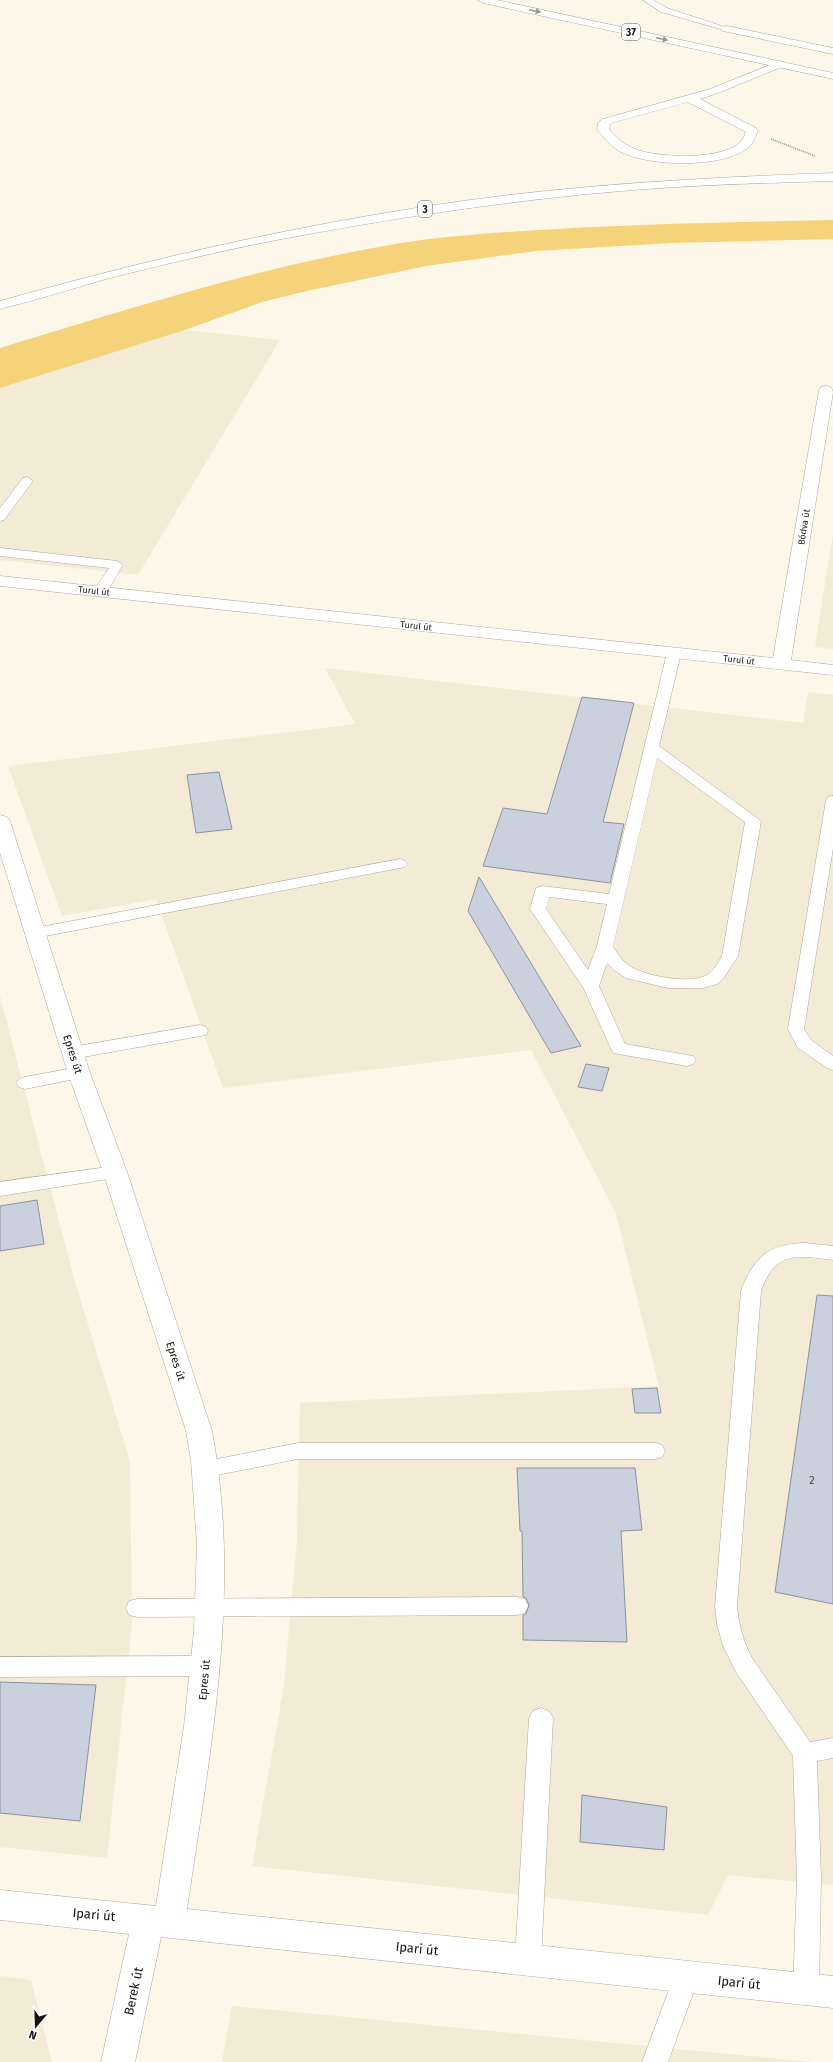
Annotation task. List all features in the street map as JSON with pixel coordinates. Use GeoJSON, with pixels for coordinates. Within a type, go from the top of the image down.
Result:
{"type":"FeatureCollection","features":[{"type":"Feature","properties":{"kind":"street","name":"37"},"geometry":{"type":"LineString","coordinates":[[483,0],[833,76]]}},
{"type":"Feature","properties":{"kind":"street","name":"37"},"geometry":{"type":"LineString","coordinates":[[523,0],[833,67]]}},
{"type":"Feature","properties":{"kind":"street"},"geometry":{"type":"LineString","coordinates":[[727,29],[833,51]]}},
{"type":"Feature","properties":{"kind":"street"},"geometry":{"type":"LineString","coordinates":[[813,63],[833,56]]}},
{"type":"Feature","properties":{"kind":"street"},"geometry":{"type":"LineString","coordinates":[[688,97],[752,131],[748,143],[737,151],[718,156],[680,159],[637,154],[615,144],[603,129],[604,123],[607,121],[688,97],[720,89],[761,70],[780,64]]}},
{"type":"Feature","properties":{"kind":"street","name":"3"},"geometry":{"type":"LineString","coordinates":[[0,305],[84,280],[188,254],[313,228],[444,206],[627,186],[833,178]]}},
{"type":"Feature","properties":{"kind":"street","name":"Bódva út"},"geometry":{"type":"LineString","coordinates":[[781,664],[826,390]]}},
{"type":"Feature","properties":{"kind":"street","name":"Turul út"},"geometry":{"type":"LineString","coordinates":[[0,581],[833,670]]}},
{"type":"Feature","properties":{"kind":"street","name":"Epres út"},"geometry":{"type":"LineString","coordinates":[[0,822],[76,1063],[115,1172],[199,1431],[207,1469],[212,1538],[210,1608],[199,1726],[158,1921]]}},
{"type":"Feature","properties":{"kind":"street","name":"Ipari út"},"geometry":{"type":"LineString","coordinates":[[0,1905],[820,1991]]}},
{"type":"Feature","properties":{"kind":"street","name":"Berek út"},"geometry":{"type":"LineString","coordinates":[[118,2062],[158,1921]]}},
{"type":"Feature","properties":{"kind":"lane"},"geometry":{"type":"LineString","coordinates":[[647,0],[664,10],[727,29]]}},
{"type":"Feature","properties":{"kind":"lane"},"geometry":{"type":"LineString","coordinates":[[0,518],[27,481]]}},
{"type":"Feature","properties":{"kind":"lane"},"geometry":{"type":"LineString","coordinates":[[0,552],[117,566],[100,592]]}},
{"type":"Feature","properties":{"kind":"lane"},"geometry":{"type":"LineString","coordinates":[[591,986],[605,946],[674,653]]}},
{"type":"Feature","properties":{"kind":"lane"},"geometry":{"type":"LineString","coordinates":[[605,946],[613,960],[624,970],[649,978],[684,985],[699,984],[712,979],[724,968],[730,956],[753,821],[652,748]]}},
{"type":"Feature","properties":{"kind":"lane"},"geometry":{"type":"LineString","coordinates":[[833,800],[796,1029],[804,1044],[833,1064]]}},
{"type":"Feature","properties":{"kind":"lane"},"geometry":{"type":"LineString","coordinates":[[35,933],[400,864]]}},
{"type":"Feature","properties":{"kind":"lane"},"geometry":{"type":"LineString","coordinates":[[615,900],[542,891],[538,909],[591,986],[619,1049],[687,1060]]}},
{"type":"Feature","properties":{"kind":"lane"},"geometry":{"type":"LineString","coordinates":[[25,1083],[76,1063],[200,1031]]}},
{"type":"Feature","properties":{"kind":"lane"},"geometry":{"type":"LineString","coordinates":[[0,1189],[115,1172]]}},
{"type":"Feature","properties":{"kind":"lane"},"geometry":{"type":"LineString","coordinates":[[820,1991],[809,1878],[805,1753],[744,1665],[734,1646],[728,1624],[726,1606],[751,1291],[754,1278],[769,1259],[780,1252],[809,1249],[833,1253]]}},
{"type":"Feature","properties":{"kind":"lane"},"geometry":{"type":"LineString","coordinates":[[207,1469],[298,1451],[655,1451]]}},
{"type":"Feature","properties":{"kind":"lane"},"geometry":{"type":"LineString","coordinates":[[137,1608],[517,1606]]}},
{"type":"Feature","properties":{"kind":"lane"},"geometry":{"type":"LineString","coordinates":[[0,1667],[205,1666]]}},
{"type":"Feature","properties":{"kind":"lane"},"geometry":{"type":"LineString","coordinates":[[528,1960],[541,1718]]}},
{"type":"Feature","properties":{"kind":"lane"},"geometry":{"type":"LineString","coordinates":[[805,1753],[833,1748]]}},
{"type":"Feature","properties":{"kind":"lane"},"geometry":{"type":"LineString","coordinates":[[655,2062],[686,1977]]}},
{"type":"Feature","properties":{"kind":"path"},"geometry":{"type":"LineString","coordinates":[[752,131],[818,157]]}},
{"type":"Feature","properties":{"kind":"shaded area"},"geometry":{"type":"Polygon","coordinates":[[[833,220],[833,239],[672,243],[536,251],[426,266],[262,302],[185,330],[0,388],[0,348],[245,276],[345,253],[427,239],[522,231],[639,225],[833,220]]]}},
{"type":"Feature","properties":{"kind":"shaded area"},"geometry":{"type":"Polygon","coordinates":[[[185,330],[280,340],[138,575],[0,560],[0,388],[185,330]]]}},
{"type":"Feature","properties":{"kind":"shaded area"},"geometry":{"type":"Polygon","coordinates":[[[833,534],[833,649],[815,647],[833,534]]]}},
{"type":"Feature","properties":{"kind":"shaded area"},"geometry":{"type":"Polygon","coordinates":[[[325,668],[803,723],[808,692],[833,695],[833,1885],[728,1875],[708,1915],[252,1866],[284,1686],[297,1540],[300,1403],[659,1386],[616,1213],[531,1050],[223,1088],[156,899],[62,916],[8,766],[355,724],[325,668]]]}},
{"type":"Feature","properties":{"kind":"shaded area"},"geometry":{"type":"Polygon","coordinates":[[[0,996],[75,1282],[130,1461],[132,1623],[107,1858],[0,1847],[0,996]]]}},
{"type":"Feature","properties":{"kind":"shaded area"},"geometry":{"type":"Polygon","coordinates":[[[0,1976],[31,1980],[52,2062],[0,2062],[0,1976]]]}},
{"type":"Feature","properties":{"kind":"shaded area"},"geometry":{"type":"Polygon","coordinates":[[[232,2006],[812,2062],[222,2062],[232,2006]]]}},
{"type":"Feature","properties":{"kind":"building"},"geometry":{"type":"Polygon","coordinates":[[[582,697],[634,703],[603,822],[624,824],[610,883],[483,866],[503,808],[547,814],[582,697]]]}},
{"type":"Feature","properties":{"kind":"building"},"geometry":{"type":"Polygon","coordinates":[[[219,772],[232,829],[196,833],[187,775],[219,772]]]}},
{"type":"Feature","properties":{"kind":"building"},"geometry":{"type":"Polygon","coordinates":[[[479,877],[581,1046],[551,1053],[468,911],[479,877]]]}},
{"type":"Feature","properties":{"kind":"building"},"geometry":{"type":"Polygon","coordinates":[[[586,1064],[609,1068],[602,1091],[578,1087],[586,1064]]]}},
{"type":"Feature","properties":{"kind":"building"},"geometry":{"type":"Polygon","coordinates":[[[37,1200],[44,1244],[0,1251],[0,1206],[37,1200]]]}},
{"type":"Feature","properties":{"kind":"building"},"geometry":{"type":"Polygon","coordinates":[[[817,1295],[833,1296],[833,1604],[775,1592],[817,1295]]]}},
{"type":"Feature","properties":{"kind":"building"},"geometry":{"type":"Polygon","coordinates":[[[657,1388],[661,1413],[635,1413],[632,1389],[657,1388]]]}},
{"type":"Feature","properties":{"kind":"building"},"geometry":{"type":"Polygon","coordinates":[[[517,1468],[635,1468],[642,1530],[621,1531],[627,1642],[523,1640],[523,1615],[526,1614],[529,1605],[526,1598],[523,1597],[522,1531],[520,1531],[517,1468]]]}},
{"type":"Feature","properties":{"kind":"building"},"geometry":{"type":"Polygon","coordinates":[[[0,1682],[96,1685],[80,1821],[0,1813],[0,1682]]]}},
{"type":"Feature","properties":{"kind":"building"},"geometry":{"type":"Polygon","coordinates":[[[582,1795],[667,1807],[664,1850],[580,1842],[582,1795]]]}}]}
